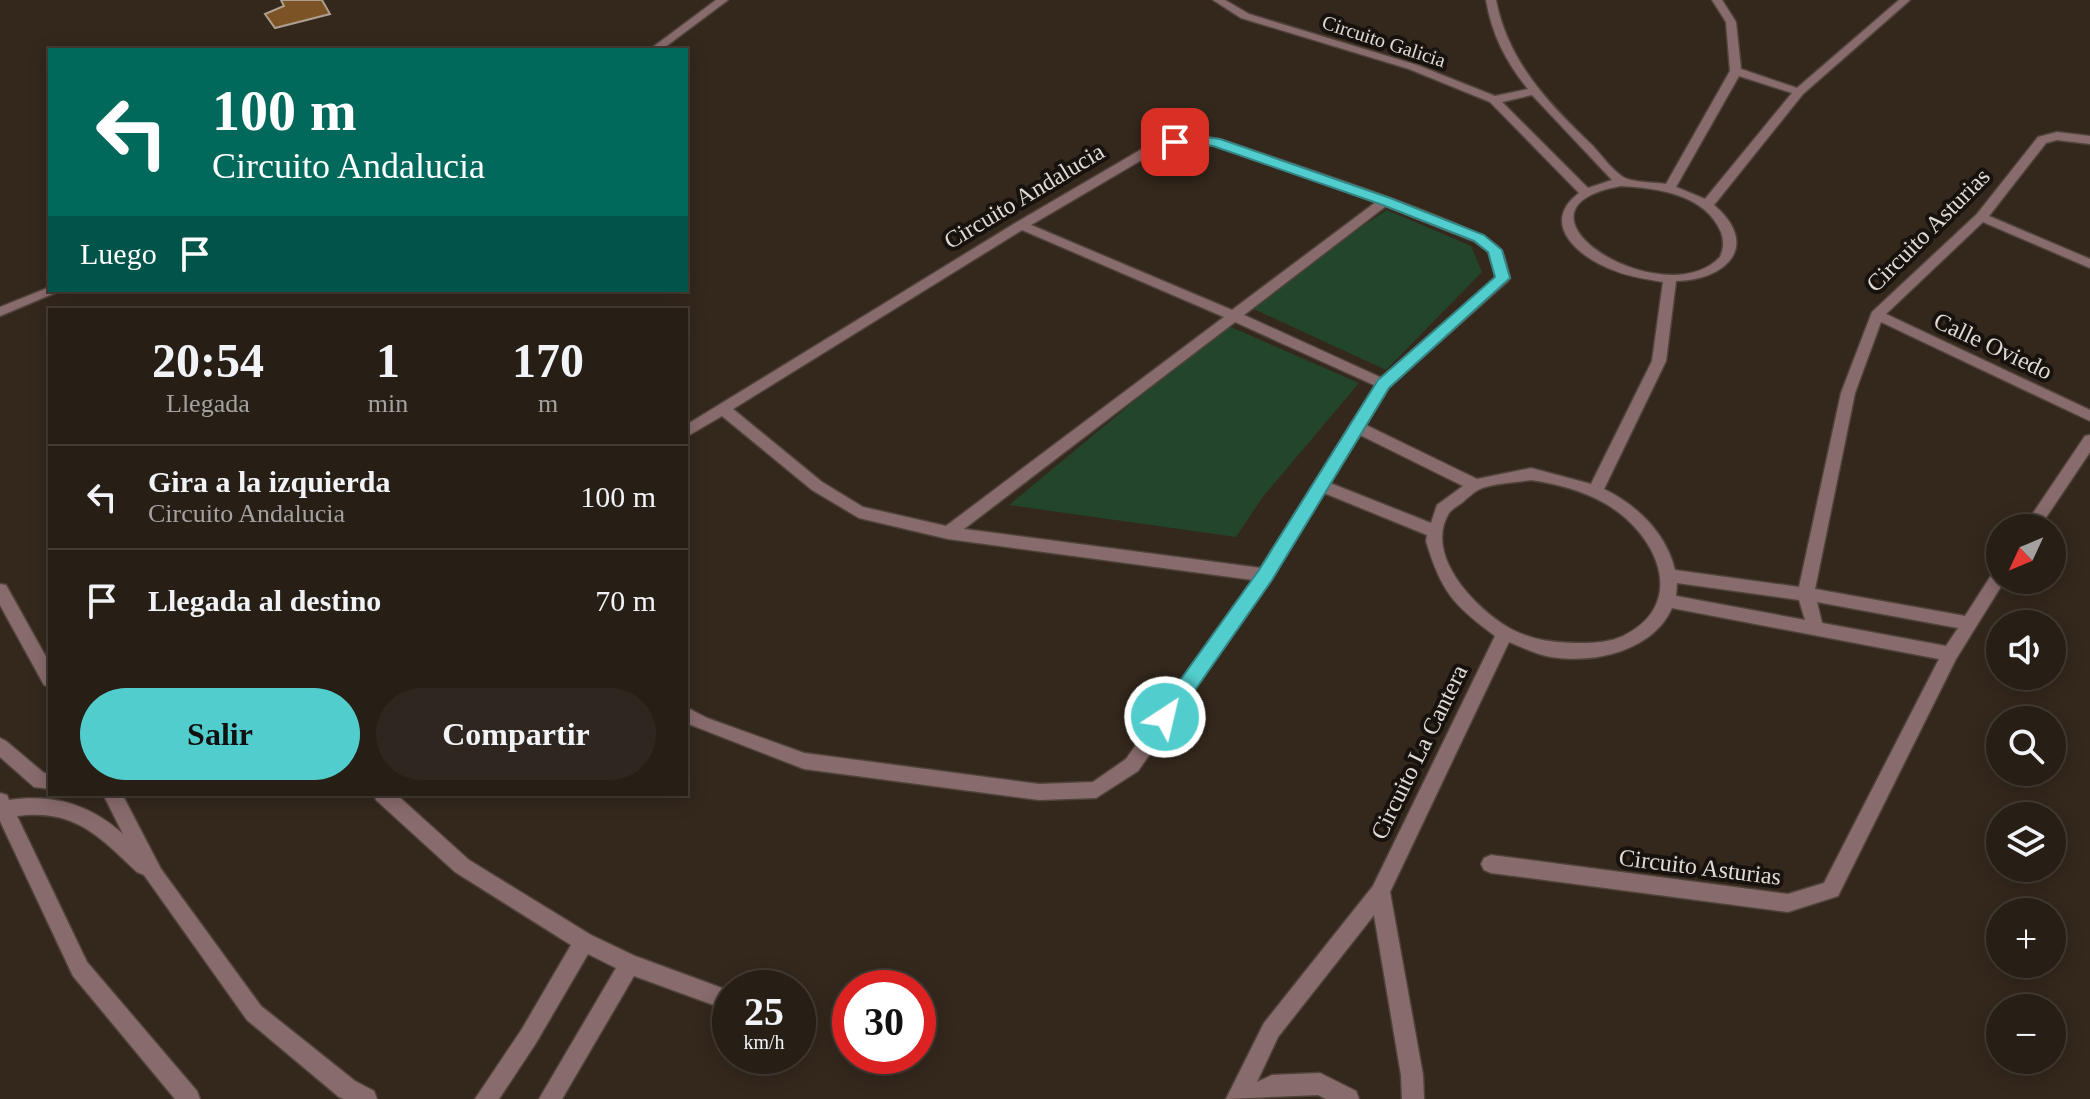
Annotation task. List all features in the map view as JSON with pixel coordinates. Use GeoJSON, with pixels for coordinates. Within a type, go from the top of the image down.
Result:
{"type":"FeatureCollection","features":[{"type":"Feature","properties":{"kind":"street"},"geometry":{"type":"LineString","coordinates":[[657,48],[723,0]]}},
{"type":"Feature","properties":{"kind":"street","name":"Circuito Galicia"},"geometry":{"type":"LineString","coordinates":[[1218,0],[1245,16],[1413,67],[1494,100],[1585,192]]}},
{"type":"Feature","properties":{"kind":"street"},"geometry":{"type":"LineString","coordinates":[[1491,0],[1502,45],[1536,91],[1621,182]]}},
{"type":"Feature","properties":{"kind":"street"},"geometry":{"type":"LineString","coordinates":[[1669,189],[1736,71],[1731,22],[1717,0]]}},
{"type":"Feature","properties":{"kind":"street"},"geometry":{"type":"LineString","coordinates":[[1706,206],[1799,92],[1905,0]]}},
{"type":"Feature","properties":{"kind":"street"},"geometry":{"type":"LineString","coordinates":[[1736,71],[1799,92]]}},
{"type":"Feature","properties":{"kind":"street"},"geometry":{"type":"LineString","coordinates":[[1494,100],[1536,91]]}},
{"type":"Feature","properties":{"kind":"street","name":"Circuito Asturias"},"geometry":{"type":"LineString","coordinates":[[1815,627],[1806,594],[1848,393],[1877,315],[1981,217],[2042,140],[2057,136],[2090,140]]}},
{"type":"Feature","properties":{"kind":"street","name":"Circuito Andalucia"},"geometry":{"type":"LineString","coordinates":[[688,431],[1021,225],[1158,145],[1191,139],[1215,142],[1385,201],[1479,238],[1495,250],[1503,278],[1384,384],[1265,575],[1132,765],[1096,790],[1039,792],[804,761],[701,723],[688,715]]}},
{"type":"Feature","properties":{"kind":"street"},"geometry":{"type":"LineString","coordinates":[[1621,182],[1669,189],[1690,195],[1706,206],[1727,230],[1731,242],[1729,254],[1708,272],[1670,278],[1619,268],[1596,259],[1580,246],[1569,231],[1568,216],[1573,203],[1600,184],[1621,182]]}},
{"type":"Feature","properties":{"kind":"street"},"geometry":{"type":"LineString","coordinates":[[948,533],[1385,201]]}},
{"type":"Feature","properties":{"kind":"street"},"geometry":{"type":"LineString","coordinates":[[1981,217],[2090,264]]}},
{"type":"Feature","properties":{"kind":"street"},"geometry":{"type":"LineString","coordinates":[[1021,225],[1384,384]]}},
{"type":"Feature","properties":{"kind":"street"},"geometry":{"type":"LineString","coordinates":[[1595,491],[1659,361],[1670,278]]}},
{"type":"Feature","properties":{"kind":"street"},"geometry":{"type":"LineString","coordinates":[[0,312],[50,292]]}},
{"type":"Feature","properties":{"kind":"street","name":"Calle Oviedo"},"geometry":{"type":"LineString","coordinates":[[1877,315],[2090,416]]}},
{"type":"Feature","properties":{"kind":"street"},"geometry":{"type":"LineString","coordinates":[[722,408],[817,486],[859,512],[948,533],[1265,575]]}},
{"type":"Feature","properties":{"kind":"street"},"geometry":{"type":"LineString","coordinates":[[1357,427],[1473,484]]}},
{"type":"Feature","properties":{"kind":"street"},"geometry":{"type":"LineString","coordinates":[[2040,514],[2090,440]]}},
{"type":"Feature","properties":{"kind":"street"},"geometry":{"type":"LineString","coordinates":[[1531,474],[1563,479],[1595,491],[1635,517],[1662,551],[1670,576],[1669,601],[1660,619],[1643,635],[1621,646],[1594,651],[1565,651],[1534,645],[1478,617],[1456,597],[1442,575],[1433,552],[1434,531],[1440,512],[1454,496],[1473,484],[1500,476],[1531,474]]}},
{"type":"Feature","properties":{"kind":"street"},"geometry":{"type":"LineString","coordinates":[[1321,485],[1434,531]]}},
{"type":"Feature","properties":{"kind":"street"},"geometry":{"type":"LineString","coordinates":[[1670,576],[1806,594],[1968,623]]}},
{"type":"Feature","properties":{"kind":"street"},"geometry":{"type":"LineString","coordinates":[[0,590],[48,676]]}},
{"type":"Feature","properties":{"kind":"street","name":"Circuito Asturias"},"geometry":{"type":"LineString","coordinates":[[1491,864],[1788,903],[1831,890],[1950,654],[1987,594]]}},
{"type":"Feature","properties":{"kind":"street"},"geometry":{"type":"LineString","coordinates":[[1669,601],[1950,654]]}},
{"type":"Feature","properties":{"kind":"street","name":"Circuito La Cantera"},"geometry":{"type":"LineString","coordinates":[[1239,1099],[1271,1030],[1380,892],[1505,633]]}},
{"type":"Feature","properties":{"kind":"street"},"geometry":{"type":"LineString","coordinates":[[0,746],[40,781],[48,781]]}},
{"type":"Feature","properties":{"kind":"street"},"geometry":{"type":"LineString","coordinates":[[113,796],[154,875],[254,1013],[347,1089],[366,1099]]}},
{"type":"Feature","properties":{"kind":"street"},"geometry":{"type":"LineString","coordinates":[[385,796],[462,866],[584,942],[630,964],[712,994]]}},
{"type":"Feature","properties":{"kind":"street"},"geometry":{"type":"LineString","coordinates":[[154,875],[113,837],[67,807],[2,805],[80,969],[189,1099]]}},
{"type":"Feature","properties":{"kind":"street"},"geometry":{"type":"LineString","coordinates":[[1380,892],[1412,1075],[1413,1099]]}},
{"type":"Feature","properties":{"kind":"street"},"geometry":{"type":"LineString","coordinates":[[486,1099],[529,1036],[584,942]]}},
{"type":"Feature","properties":{"kind":"street"},"geometry":{"type":"LineString","coordinates":[[550,1099],[630,964]]}},
{"type":"Feature","properties":{"kind":"street"},"geometry":{"type":"LineString","coordinates":[[1239,1099],[1272,1086],[1320,1084],[1348,1099]]}},
{"type":"Feature","properties":{"kind":"green space"},"geometry":{"type":"Polygon","coordinates":[[[1387,210],[1471,246],[1482,272],[1386,370],[1243,304],[1387,210]]]}},
{"type":"Feature","properties":{"kind":"green space"},"geometry":{"type":"Polygon","coordinates":[[[1226,325],[1359,383],[1262,498],[1236,537],[1009,505],[1226,325]]]}},
{"type":"Feature","properties":{"kind":"building"},"geometry":{"type":"Polygon","coordinates":[[[281,0],[322,0],[330,14],[275,28],[265,14],[284,6],[281,0]]]}},
{"type":"Feature","properties":{"kind":"route"},"geometry":{"type":"LineString","coordinates":[[1165,717],[1265,575],[1384,384],[1503,278],[1495,250],[1479,238],[1385,201],[1215,142],[1191,139],[1175,142]]}}]}
